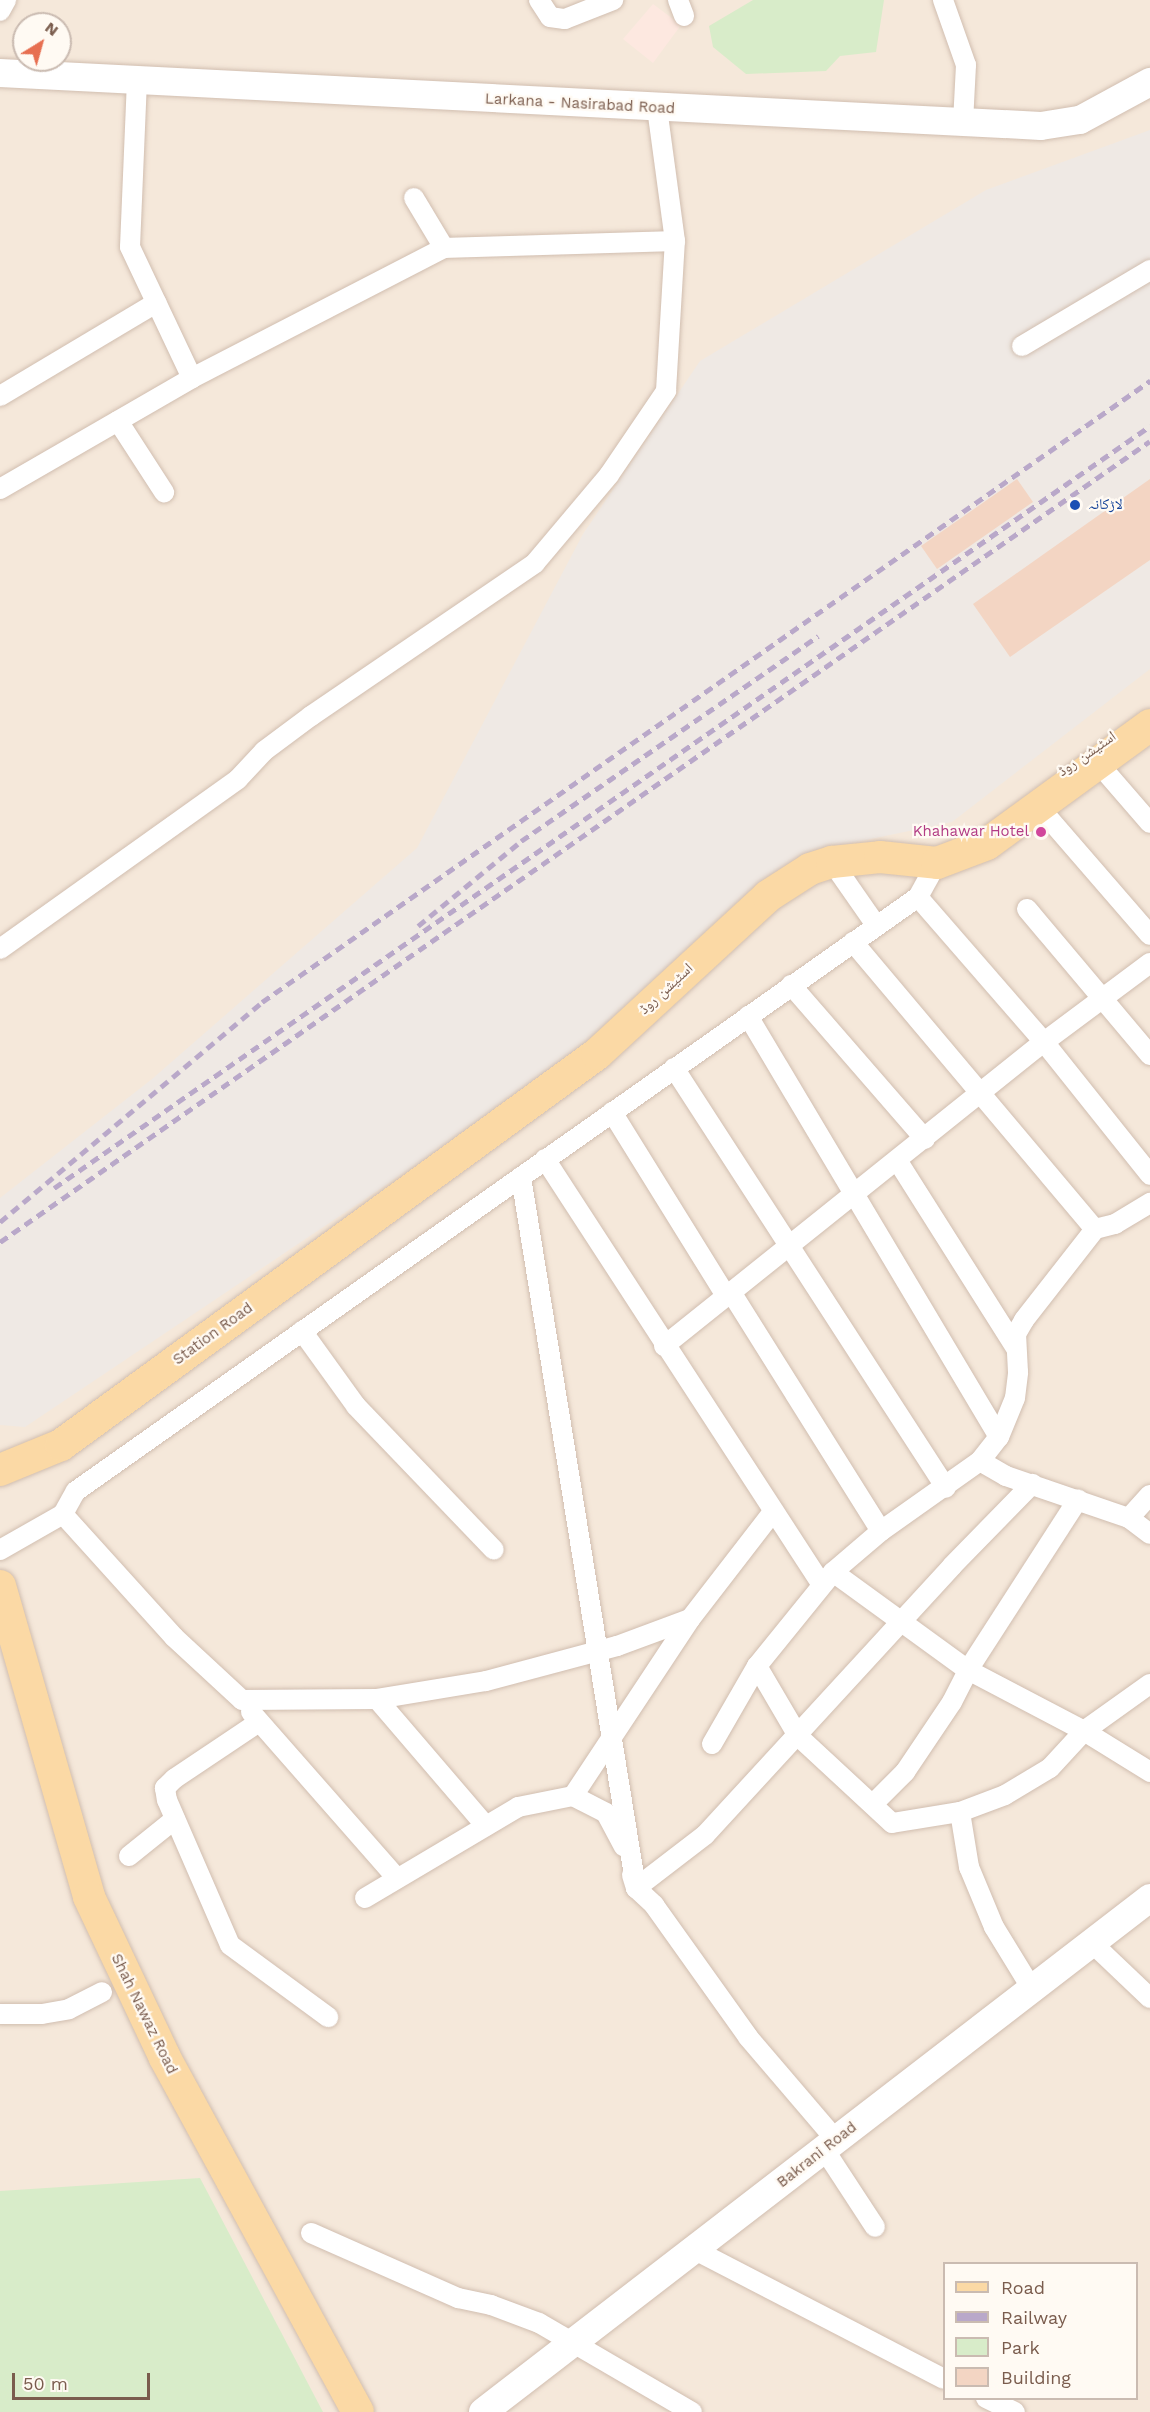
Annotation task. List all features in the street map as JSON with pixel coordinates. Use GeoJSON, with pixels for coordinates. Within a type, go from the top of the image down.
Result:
{"type":"FeatureCollection","features":[{"type":"Feature","properties":{"kind":"main road","name":"Larkana - Nasirabad Road"},"geometry":{"type":"LineString","coordinates":[[0,73],[1041,126],[1080,120],[1150,82]]}},
{"type":"Feature","properties":{"kind":"main road","name":"اسٹیشن روڈ"},"geometry":{"type":"LineString","coordinates":[[937,863],[1150,709]]}},
{"type":"Feature","properties":{"kind":"main road","name":"اسٹیشن روڈ"},"geometry":{"type":"LineString","coordinates":[[418,1185],[597,1054],[768,896],[810,869],[832,862],[880,857],[937,863],[987,844],[1150,725]]}},
{"type":"Feature","properties":{"kind":"main road","name":"Station Road"},"geometry":{"type":"LineString","coordinates":[[0,1470],[61,1445],[418,1185]]}},
{"type":"Feature","properties":{"kind":"main road","name":"Shah Nawaz Road"},"geometry":{"type":"LineString","coordinates":[[0,1586],[89,1897],[165,2058],[358,2412]]}},
{"type":"Feature","properties":{"kind":"main road","name":"Bakrani Road"},"geometry":{"type":"LineString","coordinates":[[483,2412],[573,2346],[1150,1898]]}},
{"type":"Feature","properties":{"kind":"street"},"geometry":{"type":"LineString","coordinates":[[0,11],[6,0]]}},
{"type":"Feature","properties":{"kind":"street"},"geometry":{"type":"LineString","coordinates":[[538,0],[550,17],[565,20],[613,0]]}},
{"type":"Feature","properties":{"kind":"street"},"geometry":{"type":"LineString","coordinates":[[943,0],[966,65],[963,122]]}},
{"type":"Feature","properties":{"kind":"street"},"geometry":{"type":"LineString","coordinates":[[138,80],[130,248],[192,378]]}},
{"type":"Feature","properties":{"kind":"street"},"geometry":{"type":"LineString","coordinates":[[0,949],[238,779],[264,751],[311,716],[535,563],[609,475],[666,391],[675,241],[657,108]]}},
{"type":"Feature","properties":{"kind":"street"},"geometry":{"type":"LineString","coordinates":[[414,198],[444,248]]}},
{"type":"Feature","properties":{"kind":"street"},"geometry":{"type":"LineString","coordinates":[[0,489],[192,378],[444,248],[675,241]]}},
{"type":"Feature","properties":{"kind":"street"},"geometry":{"type":"LineString","coordinates":[[1022,346],[1150,270]]}},
{"type":"Feature","properties":{"kind":"street"},"geometry":{"type":"LineString","coordinates":[[0,396],[156,303]]}},
{"type":"Feature","properties":{"kind":"street"},"geometry":{"type":"LineString","coordinates":[[118,421],[164,492]]}},
{"type":"Feature","properties":{"kind":"street"},"geometry":{"type":"LineString","coordinates":[[1098,763],[1150,823]]}},
{"type":"Feature","properties":{"kind":"street"},"geometry":{"type":"LineString","coordinates":[[1039,807],[1150,934]]}},
{"type":"Feature","properties":{"kind":"street"},"geometry":{"type":"LineString","coordinates":[[832,862],[876,925]]}},
{"type":"Feature","properties":{"kind":"street"},"geometry":{"type":"LineString","coordinates":[[0,1550],[63,1514],[76,1491],[918,897],[937,863]]}},
{"type":"Feature","properties":{"kind":"street"},"geometry":{"type":"LineString","coordinates":[[918,897],[1044,1042],[1150,1175]]}},
{"type":"Feature","properties":{"kind":"street"},"geometry":{"type":"LineString","coordinates":[[1027,909],[1150,1055]]}},
{"type":"Feature","properties":{"kind":"street"},"geometry":{"type":"LineString","coordinates":[[853,942],[1095,1229]]}},
{"type":"Feature","properties":{"kind":"street"},"geometry":{"type":"LineString","coordinates":[[664,1346],[854,1193],[983,1094],[1044,1042],[1150,963]]}},
{"type":"Feature","properties":{"kind":"street"},"geometry":{"type":"LineString","coordinates":[[791,985],[925,1139]]}},
{"type":"Feature","properties":{"kind":"street"},"geometry":{"type":"LineString","coordinates":[[748,1016],[999,1437]]}},
{"type":"Feature","properties":{"kind":"street"},"geometry":{"type":"LineString","coordinates":[[674,1068],[945,1488]]}},
{"type":"Feature","properties":{"kind":"street"},"geometry":{"type":"LineString","coordinates":[[612,1112],[880,1530]]}},
{"type":"Feature","properties":{"kind":"street"},"geometry":{"type":"LineString","coordinates":[[545,1159],[772,1513],[828,1579],[903,1622],[968,1670],[1083,1731],[1150,1772]]}},
{"type":"Feature","properties":{"kind":"street"},"geometry":{"type":"LineString","coordinates":[[897,1160],[1016,1348]]}},
{"type":"Feature","properties":{"kind":"street"},"geometry":{"type":"LineString","coordinates":[[521,1177],[636,1888]]}},
{"type":"Feature","properties":{"kind":"street"},"geometry":{"type":"LineString","coordinates":[[712,1744],[757,1666],[828,1579],[880,1530],[945,1488],[980,1461],[999,1437],[1015,1398],[1018,1372],[1016,1334],[1024,1320],[1095,1229],[1115,1224],[1150,1203]]}},
{"type":"Feature","properties":{"kind":"street"},"geometry":{"type":"LineString","coordinates":[[302,1331],[356,1406],[494,1550]]}},
{"type":"Feature","properties":{"kind":"street"},"geometry":{"type":"LineString","coordinates":[[980,1461],[1006,1476],[1129,1518],[1150,1534]]}},
{"type":"Feature","properties":{"kind":"street"},"geometry":{"type":"LineString","coordinates":[[636,1888],[705,1835],[952,1566],[1032,1484]]}},
{"type":"Feature","properties":{"kind":"street"},"geometry":{"type":"LineString","coordinates":[[1129,1518],[1150,1495]]}},
{"type":"Feature","properties":{"kind":"street"},"geometry":{"type":"LineString","coordinates":[[874,1803],[905,1772],[952,1702],[968,1670],[1078,1499]]}},
{"type":"Feature","properties":{"kind":"street"},"geometry":{"type":"LineString","coordinates":[[573,1796],[690,1620],[772,1513]]}},
{"type":"Feature","properties":{"kind":"street"},"geometry":{"type":"LineString","coordinates":[[63,1514],[174,1637],[242,1701],[398,1878]]}},
{"type":"Feature","properties":{"kind":"street"},"geometry":{"type":"LineString","coordinates":[[242,1701],[377,1699],[486,1681],[597,1651],[690,1620]]}},
{"type":"Feature","properties":{"kind":"street"},"geometry":{"type":"LineString","coordinates":[[757,1666],[798,1736],[874,1803],[892,1823],[960,1812],[1005,1795],[1050,1768],[1083,1731],[1150,1684]]}},
{"type":"Feature","properties":{"kind":"street"},"geometry":{"type":"LineString","coordinates":[[377,1699],[486,1826]]}},
{"type":"Feature","properties":{"kind":"street"},"geometry":{"type":"LineString","coordinates":[[259,1722],[165,1788],[175,1819],[230,1945],[328,2017]]}},
{"type":"Feature","properties":{"kind":"street"},"geometry":{"type":"LineString","coordinates":[[365,1898],[518,1807],[573,1796],[606,1814],[623,1846],[636,1888],[654,1905],[748,2037],[830,2145],[874,2228]]}},
{"type":"Feature","properties":{"kind":"street"},"geometry":{"type":"LineString","coordinates":[[960,1812],[969,1867],[994,1927],[1032,1989]]}},
{"type":"Feature","properties":{"kind":"street"},"geometry":{"type":"LineString","coordinates":[[129,1856],[175,1819]]}},
{"type":"Feature","properties":{"kind":"street"},"geometry":{"type":"LineString","coordinates":[[1092,1943],[1150,1998]]}},
{"type":"Feature","properties":{"kind":"street"},"geometry":{"type":"LineString","coordinates":[[0,2014],[42,2014],[69,2009],[102,1992]]}},
{"type":"Feature","properties":{"kind":"street"},"geometry":{"type":"LineString","coordinates":[[311,2233],[458,2298],[491,2305],[539,2323],[573,2346],[692,2412]]}},
{"type":"Feature","properties":{"kind":"street"},"geometry":{"type":"LineString","coordinates":[[695,2250],[943,2378]]}},
{"type":"Feature","properties":{"kind":"street"},"geometry":{"type":"LineString","coordinates":[[990,2400],[1015,2412]]}},
{"type":"Feature","properties":{"kind":"shaded area"},"geometry":{"type":"Polygon","coordinates":[[[0,0],[1150,0],[1150,2412],[0,2412],[0,0]]]}},
{"type":"Feature","properties":{"kind":"shaded area"},"geometry":{"type":"Polygon","coordinates":[[[653,4],[681,25],[653,63],[623,39],[653,4]]]}},
{"type":"Feature","properties":{"kind":"shaded area"},"geometry":{"type":"Polygon","coordinates":[[[1150,130],[1150,669],[952,822],[847,844],[740,901],[586,1051],[25,1427],[0,1425],[0,1198],[152,1079],[417,848],[583,534],[700,361],[986,190],[1150,130]]]}},
{"type":"Feature","properties":{"kind":"green space"},"geometry":{"type":"Polygon","coordinates":[[[753,0],[884,0],[876,52],[840,56],[826,71],[746,74],[713,47],[709,26],[753,0]]]}},
{"type":"Feature","properties":{"kind":"green space"},"geometry":{"type":"Polygon","coordinates":[[[200,2178],[323,2412],[0,2412],[0,2191],[200,2178]]]}},
{"type":"Feature","properties":{"kind":"building"},"geometry":{"type":"Polygon","coordinates":[[[1017,479],[1033,502],[937,569],[921,546],[1017,479]]]}},
{"type":"Feature","properties":{"kind":"building"},"geometry":{"type":"Polygon","coordinates":[[[1150,479],[1150,560],[1010,657],[973,604],[1150,479]]]}},
{"type":"Feature","properties":{"kind":"railway"},"geometry":{"type":"LineString","coordinates":[[0,1222],[262,1002],[1150,381]]}},
{"type":"Feature","properties":{"kind":"railway"},"geometry":{"type":"LineString","coordinates":[[54,1188],[1150,426]]}},
{"type":"Feature","properties":{"kind":"railway"},"geometry":{"type":"LineString","coordinates":[[0,1242],[1150,441]]}},
{"type":"Feature","properties":{"kind":"railway"},"geometry":{"type":"LineString","coordinates":[[418,926],[521,841],[818,636]]}},
{"type":"Feature","properties":{"kind":"place","name":"لاڑکانہ"},"geometry":{"type":"Point","coordinates":[1075,505]}},
{"type":"Feature","properties":{"kind":"place","name":"Khahawar Hotel"},"geometry":{"type":"Point","coordinates":[1041,832]}}]}
